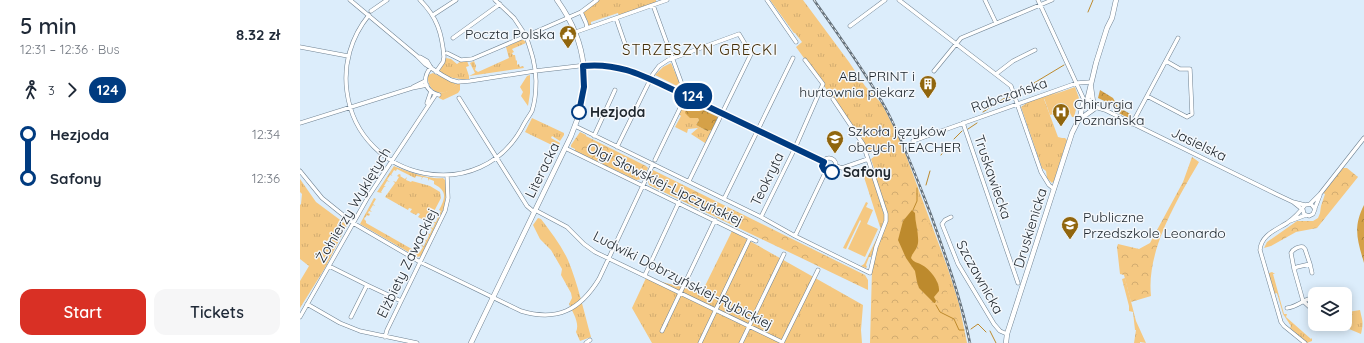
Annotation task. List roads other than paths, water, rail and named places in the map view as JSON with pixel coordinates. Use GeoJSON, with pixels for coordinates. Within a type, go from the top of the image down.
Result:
{"type":"FeatureCollection","features":[{"type":"Feature","properties":{"kind":"street"},"geometry":{"type":"LineString","coordinates":[[350,0],[417,56],[427,61],[436,72],[447,78],[463,82],[535,71],[604,65],[620,67],[633,71],[680,93]]}},
{"type":"Feature","properties":{"kind":"street"},"geometry":{"type":"LineString","coordinates":[[371,11],[387,0]]}},
{"type":"Feature","properties":{"kind":"street"},"geometry":{"type":"LineString","coordinates":[[420,0],[433,15],[439,28],[444,57],[443,62],[436,72]]}},
{"type":"Feature","properties":{"kind":"street"},"geometry":{"type":"LineString","coordinates":[[433,15],[456,0]]}},
{"type":"Feature","properties":{"kind":"street"},"geometry":{"type":"LineString","coordinates":[[368,15],[360,26],[348,56],[346,82],[349,108],[366,138],[382,154],[392,161],[420,172],[447,175],[471,171],[497,158],[513,142],[532,111],[535,94],[535,71],[526,36],[514,18],[495,0]]}},
{"type":"Feature","properties":{"kind":"street","name":"Literacka"},"geometry":{"type":"LineString","coordinates":[[471,343],[565,148],[575,126],[580,108],[583,92],[583,66],[581,49],[576,32],[569,17],[557,0]]}},
{"type":"Feature","properties":{"kind":"street"},"geometry":{"type":"LineString","coordinates":[[447,53],[461,60],[472,59],[581,12],[597,0]]}},
{"type":"Feature","properties":{"kind":"street"},"geometry":{"type":"LineString","coordinates":[[576,32],[667,0]]}},
{"type":"Feature","properties":{"kind":"street"},"geometry":{"type":"LineString","coordinates":[[767,0],[796,42]]}},
{"type":"Feature","properties":{"kind":"street"},"geometry":{"type":"LineString","coordinates":[[850,26],[885,0]]}},
{"type":"Feature","properties":{"kind":"street"},"geometry":{"type":"LineString","coordinates":[[899,0],[1011,86],[1041,172],[1049,185],[1054,189]]}},
{"type":"Feature","properties":{"kind":"street"},"geometry":{"type":"LineString","coordinates":[[986,0],[996,23]]}},
{"type":"Feature","properties":{"kind":"street"},"geometry":{"type":"LineString","coordinates":[[1038,0],[1086,102],[1094,105]]}},
{"type":"Feature","properties":{"kind":"street"},"geometry":{"type":"LineString","coordinates":[[934,71],[961,38],[1052,0]]}},
{"type":"Feature","properties":{"kind":"street"},"geometry":{"type":"LineString","coordinates":[[1088,113],[1084,111],[1083,108],[1086,102],[1096,62],[1107,28],[1112,18],[1116,0]]}},
{"type":"Feature","properties":{"kind":"street"},"geometry":{"type":"LineString","coordinates":[[453,38],[500,4]]}},
{"type":"Feature","properties":{"kind":"street"},"geometry":{"type":"LineString","coordinates":[[653,5],[684,90]]}},
{"type":"Feature","properties":{"kind":"street"},"geometry":{"type":"LineString","coordinates":[[581,12],[587,28]]}},
{"type":"Feature","properties":{"kind":"street"},"geometry":{"type":"LineString","coordinates":[[616,18],[626,47]]}},
{"type":"Feature","properties":{"kind":"street"},"geometry":{"type":"LineString","coordinates":[[617,147],[650,79],[659,66],[672,58],[739,34],[751,54],[688,181]]}},
{"type":"Feature","properties":{"kind":"street"},"geometry":{"type":"LineString","coordinates":[[1132,124],[1178,38]]}},
{"type":"Feature","properties":{"kind":"street"},"geometry":{"type":"LineString","coordinates":[[300,47],[348,56]]}},
{"type":"Feature","properties":{"kind":"street"},"geometry":{"type":"LineString","coordinates":[[996,74],[1013,61],[1035,50]]}},
{"type":"Feature","properties":{"kind":"street"},"geometry":{"type":"LineString","coordinates":[[724,199],[793,58]]}},
{"type":"Feature","properties":{"kind":"street","name":"Teokryta"},"geometry":{"type":"LineString","coordinates":[[761,217],[795,148],[823,84],[805,60]]}},
{"type":"Feature","properties":{"kind":"street"},"geometry":{"type":"LineString","coordinates":[[1147,96],[1187,118],[1192,114],[1190,69],[1180,69],[1166,61]]}},
{"type":"Feature","properties":{"kind":"street"},"geometry":{"type":"LineString","coordinates":[[431,67],[426,74],[425,80],[431,91]]}},
{"type":"Feature","properties":{"kind":"street"},"geometry":{"type":"LineString","coordinates":[[412,88],[425,80]]}},
{"type":"Feature","properties":{"kind":"street"},"geometry":{"type":"LineString","coordinates":[[1078,120],[1093,111],[1094,105],[1091,82]]}},
{"type":"Feature","properties":{"kind":"street","name":"Rabczańska"},"geometry":{"type":"LineString","coordinates":[[913,141],[1077,83],[1091,82]]}},
{"type":"Feature","properties":{"kind":"street"},"geometry":{"type":"LineString","coordinates":[[300,123],[412,88],[427,85]]}},
{"type":"Feature","properties":{"kind":"street"},"geometry":{"type":"LineString","coordinates":[[594,136],[616,90]]}},
{"type":"Feature","properties":{"kind":"street"},"geometry":{"type":"LineString","coordinates":[[680,93],[684,90],[689,90],[693,96],[692,99]]}},
{"type":"Feature","properties":{"kind":"street","name":"Żołnierzy Wyklętych"},"geometry":{"type":"LineString","coordinates":[[300,317],[368,197],[427,106],[437,94],[431,91],[427,106]]}},
{"type":"Feature","properties":{"kind":"street"},"geometry":{"type":"LineString","coordinates":[[680,93],[680,98],[683,102]]}},
{"type":"Feature","properties":{"kind":"street"},"geometry":{"type":"LineString","coordinates":[[458,98],[527,206],[535,211]]}},
{"type":"Feature","properties":{"kind":"street"},"geometry":{"type":"LineString","coordinates":[[692,99],[824,162]]}},
{"type":"Feature","properties":{"kind":"street"},"geometry":{"type":"LineString","coordinates":[[683,102],[688,102],[692,99]]}},
{"type":"Feature","properties":{"kind":"street"},"geometry":{"type":"LineString","coordinates":[[575,126],[761,217],[795,236],[870,273],[876,247],[886,218],[863,142],[833,99]]}},
{"type":"Feature","properties":{"kind":"street"},"geometry":{"type":"LineString","coordinates":[[655,160],[683,102]]}},
{"type":"Feature","properties":{"kind":"street","name":"Jasielska"},"geometry":{"type":"LineString","coordinates":[[1094,105],[1293,202],[1305,205]]}},
{"type":"Feature","properties":{"kind":"street","name":"Druskienicka"},"geometry":{"type":"LineString","coordinates":[[1006,343],[1007,334],[1072,133],[1083,108]]}},
{"type":"Feature","properties":{"kind":"street","name":"Truskawiecka"},"geometry":{"type":"LineString","coordinates":[[963,123],[1018,283]]}},
{"type":"Feature","properties":{"kind":"street"},"geometry":{"type":"LineString","coordinates":[[1289,222],[1302,210],[1305,205],[1310,204],[1320,194],[1364,138]]}},
{"type":"Feature","properties":{"kind":"street","name":"Olgi Sławskiej-Lipczyńskiej"},"geometry":{"type":"LineString","coordinates":[[565,148],[679,202],[756,241]]}},
{"type":"Feature","properties":{"kind":"street"},"geometry":{"type":"LineString","coordinates":[[826,172],[823,168],[824,162],[827,159],[831,159],[834,161],[836,166],[842,168],[868,159]]}},
{"type":"Feature","properties":{"kind":"street"},"geometry":{"type":"LineString","coordinates":[[300,171],[322,198],[353,223],[420,262],[521,311],[531,314],[558,314],[574,308],[592,291],[653,164]]}},
{"type":"Feature","properties":{"kind":"street"},"geometry":{"type":"LineString","coordinates":[[826,172],[832,172],[836,166]]}},
{"type":"Feature","properties":{"kind":"street"},"geometry":{"type":"LineString","coordinates":[[795,236],[826,172]]}},
{"type":"Feature","properties":{"kind":"street","name":"Elżbiety Zawackiej"},"geometry":{"type":"LineString","coordinates":[[385,337],[446,205],[448,193],[447,175]]}},
{"type":"Feature","properties":{"kind":"street"},"geometry":{"type":"LineString","coordinates":[[1305,343],[1281,322],[1260,250],[1263,240],[1267,236],[1289,222],[1306,215],[1309,216],[1314,214],[1320,194]]}},
{"type":"Feature","properties":{"kind":"street"},"geometry":{"type":"LineString","coordinates":[[645,275],[679,202]]}},
{"type":"Feature","properties":{"kind":"street","name":"Jasielska"},"geometry":{"type":"LineString","coordinates":[[1293,202],[1302,210]]}},
{"type":"Feature","properties":{"kind":"street"},"geometry":{"type":"LineString","coordinates":[[1310,204],[1315,208]]}},
{"type":"Feature","properties":{"kind":"street"},"geometry":{"type":"LineString","coordinates":[[1302,210],[1306,215]]}},
{"type":"Feature","properties":{"kind":"street","name":"Ludwiki Dobrzyńskiej-Rybickiej"},"geometry":{"type":"LineString","coordinates":[[535,211],[563,224],[589,248],[782,342]]}},
{"type":"Feature","properties":{"kind":"street","name":"Szczawnicka"},"geometry":{"type":"LineString","coordinates":[[951,217],[945,220],[942,224],[964,277],[994,324],[1000,331],[1007,334]]}},
{"type":"Feature","properties":{"kind":"street"},"geometry":{"type":"LineString","coordinates":[[662,331],[715,220]]}},
{"type":"Feature","properties":{"kind":"street"},"geometry":{"type":"LineString","coordinates":[[700,343],[750,238]]}},
{"type":"Feature","properties":{"kind":"street"},"geometry":{"type":"LineString","coordinates":[[1308,306],[1303,301],[1294,269],[1291,253],[1292,251],[1300,246],[1305,249],[1312,273]]}},
{"type":"Feature","properties":{"kind":"street"},"geometry":{"type":"LineString","coordinates":[[741,343],[784,254]]}},
{"type":"Feature","properties":{"kind":"street"},"geometry":{"type":"LineString","coordinates":[[1294,269],[1310,264]]}},
{"type":"Feature","properties":{"kind":"street"},"geometry":{"type":"LineString","coordinates":[[329,266],[401,301]]}},
{"type":"Feature","properties":{"kind":"street"},"geometry":{"type":"LineString","coordinates":[[782,342],[818,270]]}},
{"type":"Feature","properties":{"kind":"street"},"geometry":{"type":"LineString","coordinates":[[351,317],[367,285]]}},
{"type":"Feature","properties":{"kind":"street"},"geometry":{"type":"LineString","coordinates":[[1287,308],[1299,305],[1308,298]]}},
{"type":"Feature","properties":{"kind":"street"},"geometry":{"type":"LineString","coordinates":[[308,304],[346,326],[385,337],[417,343]]}},
{"type":"Feature","properties":{"kind":"waterway"},"geometry":{"type":"LineString","coordinates":[[1088,12],[1093,0]]}},
{"type":"Feature","properties":{"kind":"waterway"},"geometry":{"type":"LineString","coordinates":[[1031,87],[1034,83],[1064,65]]}},
{"type":"Feature","properties":{"kind":"waterway"},"geometry":{"type":"LineString","coordinates":[[996,104],[1003,99],[1011,97]]}},
{"type":"Feature","properties":{"kind":"waterway"},"geometry":{"type":"LineString","coordinates":[[983,112],[994,105]]}},
{"type":"Feature","properties":{"kind":"waterway"},"geometry":{"type":"LineString","coordinates":[[968,129],[977,123]]}},
{"type":"Feature","properties":{"kind":"waterway"},"geometry":{"type":"LineString","coordinates":[[954,139],[962,131]]}},
{"type":"Feature","properties":{"kind":"waterway"},"geometry":{"type":"LineString","coordinates":[[941,155],[945,150]]}},
{"type":"Feature","properties":{"kind":"waterway"},"geometry":{"type":"LineString","coordinates":[[926,185],[930,171]]}},
{"type":"Feature","properties":{"kind":"waterway"},"geometry":{"type":"LineString","coordinates":[[913,210],[917,201],[917,188]]}},
{"type":"Feature","properties":{"kind":"waterway"},"geometry":{"type":"LineString","coordinates":[[936,305],[940,312],[954,319],[959,330],[964,330]]}},
{"type":"Feature","properties":{"kind":"waterway"},"geometry":{"type":"LineString","coordinates":[[971,329],[978,324],[986,332]]}},
{"type":"Feature","properties":{"kind":"waterway"},"geometry":{"type":"LineString","coordinates":[[990,331],[996,343]]}},
{"type":"Feature","properties":{"kind":"railway"},"geometry":{"type":"LineString","coordinates":[[814,0],[852,54],[886,109],[899,135],[921,188],[942,247],[958,294],[970,343]]}},
{"type":"Feature","properties":{"kind":"place","name":"Poczta Polska"},"geometry":{"type":"Point","coordinates":[568,49]}},
{"type":"Feature","properties":{"kind":"place","name":"ABL PRINT i hurtownia piekarz"},"geometry":{"type":"Point","coordinates":[928,99]}},
{"type":"Feature","properties":{"kind":"place","name":"Hezjoda"},"geometry":{"type":"Point","coordinates":[579,112]}},
{"type":"Feature","properties":{"kind":"place","name":"Chirurgia Poznańska"},"geometry":{"type":"Point","coordinates":[1061,127]}},
{"type":"Feature","properties":{"kind":"place","name":"Szkoła języków obcych TEACHER"},"geometry":{"type":"Point","coordinates":[835,154]}},
{"type":"Feature","properties":{"kind":"place","name":"Safony"},"geometry":{"type":"Point","coordinates":[832,172]}},
{"type":"Feature","properties":{"kind":"place","name":"Publiczne Przedszkole Leonardo"},"geometry":{"type":"Point","coordinates":[1070,240]}},
{"type":"Feature","properties":{"kind":"district","name":"STRZESZYN GRECKI"},"geometry":{"type":"Point","coordinates":[700,49]}}]}
